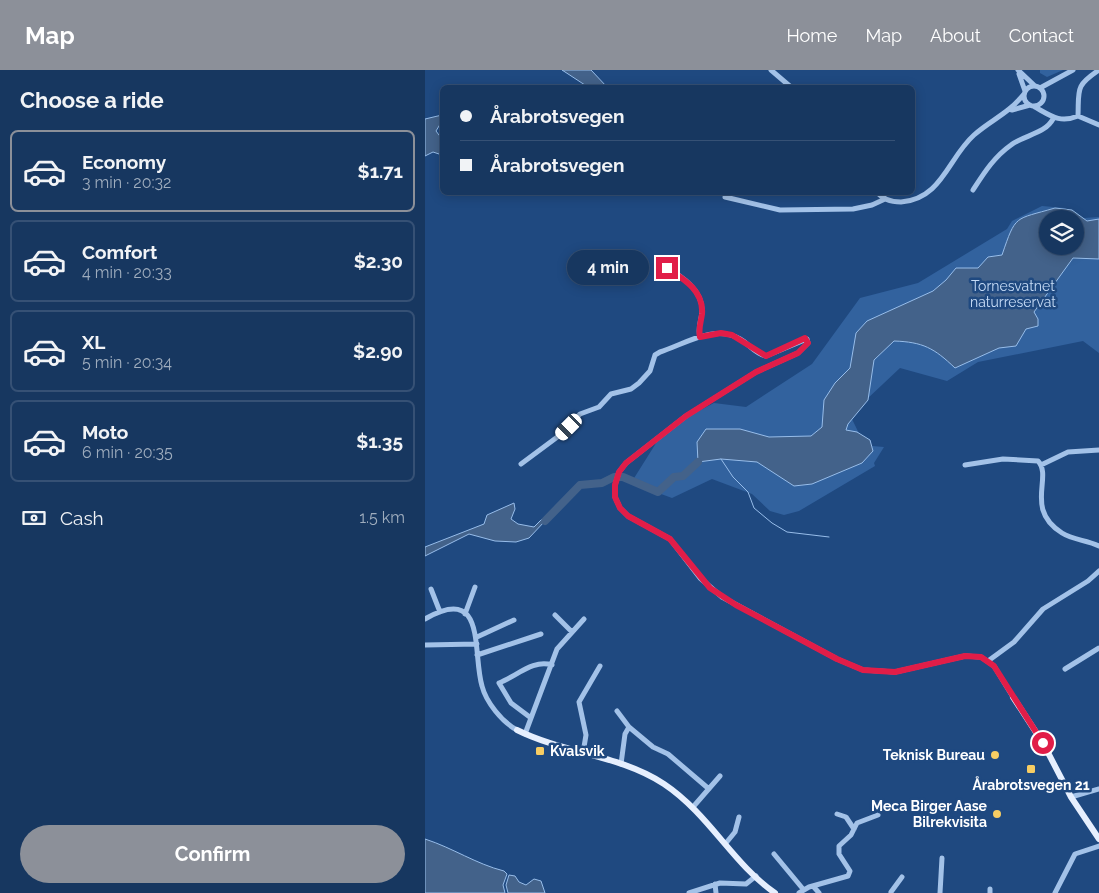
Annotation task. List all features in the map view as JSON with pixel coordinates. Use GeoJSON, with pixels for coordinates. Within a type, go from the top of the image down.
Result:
{"type":"FeatureCollection","features":[{"type":"Feature","properties":{"kind":"main road"},"geometry":{"type":"LineString","coordinates":[[1013,697],[1043,743],[1071,797],[1099,839]]}},
{"type":"Feature","properties":{"kind":"main road"},"geometry":{"type":"LineString","coordinates":[[517,730],[621,764],[659,781],[693,807],[756,876],[775,893]]}},
{"type":"Feature","properties":{"kind":"street"},"geometry":{"type":"LineString","coordinates":[[771,70],[788,85]]}},
{"type":"Feature","properties":{"kind":"street"},"geometry":{"type":"LineString","coordinates":[[973,190],[991,163],[1003,151],[1018,140],[1049,127],[1051,117],[1040,92],[1018,70]]}},
{"type":"Feature","properties":{"kind":"street"},"geometry":{"type":"LineString","coordinates":[[1018,70],[1025,93],[1025,101],[1051,117],[1067,120],[1078,116],[1099,125]]}},
{"type":"Feature","properties":{"kind":"street"},"geometry":{"type":"LineString","coordinates":[[880,195],[885,199],[895,202],[911,200],[933,189],[943,179],[974,135],[1011,110],[1025,93],[1040,92],[1073,70]]}},
{"type":"Feature","properties":{"kind":"street"},"geometry":{"type":"LineString","coordinates":[[1078,116],[1080,85],[1097,72],[1099,78]]}},
{"type":"Feature","properties":{"kind":"street"},"geometry":{"type":"LineString","coordinates":[[1011,110],[1039,104],[1040,92]]}},
{"type":"Feature","properties":{"kind":"street"},"geometry":{"type":"LineString","coordinates":[[725,197],[780,210],[853,209],[872,205],[885,199]]}},
{"type":"Feature","properties":{"kind":"street"},"geometry":{"type":"LineString","coordinates":[[658,262],[691,286],[699,295],[702,311],[699,329],[700,337]]}},
{"type":"Feature","properties":{"kind":"street"},"geometry":{"type":"LineString","coordinates":[[521,464],[560,435],[580,414],[599,406],[611,394],[631,389],[639,383],[650,371],[655,355],[700,337],[721,333],[732,335],[766,356],[805,338],[808,341],[806,346],[798,353],[756,372],[686,416],[626,463],[619,472],[615,497],[624,513],[670,539],[710,588],[736,605],[844,663],[863,670],[885,673],[965,656],[981,657],[994,666],[1013,697]]}},
{"type":"Feature","properties":{"kind":"street"},"geometry":{"type":"LineString","coordinates":[[1041,465],[1068,452],[1099,450]]}},
{"type":"Feature","properties":{"kind":"street"},"geometry":{"type":"LineString","coordinates":[[965,465],[1003,458],[1034,459],[1041,465],[1041,503],[1050,523],[1067,536],[1099,546]]}},
{"type":"Feature","properties":{"kind":"street"},"geometry":{"type":"LineString","coordinates":[[988,661],[1014,642],[1043,610],[1088,581],[1099,571]]}},
{"type":"Feature","properties":{"kind":"street"},"geometry":{"type":"LineString","coordinates":[[465,614],[475,588]]}},
{"type":"Feature","properties":{"kind":"street"},"geometry":{"type":"LineString","coordinates":[[431,589],[439,612]]}},
{"type":"Feature","properties":{"kind":"street"},"geometry":{"type":"LineString","coordinates":[[425,619],[439,612],[451,609],[465,614],[473,624],[477,637],[480,681],[488,700],[509,726],[517,730]]}},
{"type":"Feature","properties":{"kind":"street"},"geometry":{"type":"LineString","coordinates":[[555,615],[572,632]]}},
{"type":"Feature","properties":{"kind":"street"},"geometry":{"type":"LineString","coordinates":[[525,734],[557,649],[584,619]]}},
{"type":"Feature","properties":{"kind":"street"},"geometry":{"type":"LineString","coordinates":[[477,637],[514,620]]}},
{"type":"Feature","properties":{"kind":"street"},"geometry":{"type":"LineString","coordinates":[[477,655],[541,634]]}},
{"type":"Feature","properties":{"kind":"street"},"geometry":{"type":"LineString","coordinates":[[425,644],[477,644]]}},
{"type":"Feature","properties":{"kind":"street"},"geometry":{"type":"LineString","coordinates":[[1065,669],[1099,648]]}},
{"type":"Feature","properties":{"kind":"street"},"geometry":{"type":"LineString","coordinates":[[531,718],[511,703],[499,683],[519,675],[536,663],[552,664]]}},
{"type":"Feature","properties":{"kind":"street"},"geometry":{"type":"LineString","coordinates":[[583,753],[586,735],[579,702],[600,666]]}},
{"type":"Feature","properties":{"kind":"street"},"geometry":{"type":"LineString","coordinates":[[617,711],[629,727],[653,747],[668,754],[709,789]]}},
{"type":"Feature","properties":{"kind":"street"},"geometry":{"type":"LineString","coordinates":[[621,764],[625,734],[629,727]]}},
{"type":"Feature","properties":{"kind":"street"},"geometry":{"type":"LineString","coordinates":[[693,807],[720,776]]}},
{"type":"Feature","properties":{"kind":"street"},"geometry":{"type":"LineString","coordinates":[[1071,797],[1099,789]]}},
{"type":"Feature","properties":{"kind":"street"},"geometry":{"type":"LineString","coordinates":[[837,814],[846,817],[854,829]]}},
{"type":"Feature","properties":{"kind":"street"},"geometry":{"type":"LineString","coordinates":[[774,854],[801,891],[850,874],[849,868],[839,854],[838,849],[859,822],[878,815]]}},
{"type":"Feature","properties":{"kind":"street"},"geometry":{"type":"LineString","coordinates":[[726,843],[735,832],[739,817]]}},
{"type":"Feature","properties":{"kind":"street"},"geometry":{"type":"LineString","coordinates":[[1055,893],[1075,854],[1099,846]]}},
{"type":"Feature","properties":{"kind":"street"},"geometry":{"type":"LineString","coordinates":[[940,893],[943,858]]}},
{"type":"Feature","properties":{"kind":"street"},"geometry":{"type":"LineString","coordinates":[[689,893],[715,884],[743,884],[750,882],[756,876]]}},
{"type":"Feature","properties":{"kind":"street"},"geometry":{"type":"LineString","coordinates":[[886,887],[892,892],[902,877]]}},
{"type":"Feature","properties":{"kind":"street"},"geometry":{"type":"LineString","coordinates":[[715,884],[716,893]]}},
{"type":"Feature","properties":{"kind":"street"},"geometry":{"type":"LineString","coordinates":[[813,886],[819,893]]}},
{"type":"Feature","properties":{"kind":"green space"},"geometry":{"type":"Polygon","coordinates":[[[1040,70],[1063,70],[1047,77],[1040,73],[1040,70]]]}},
{"type":"Feature","properties":{"kind":"green space","name":"Tornesvatnet naturreservat"},"geometry":{"type":"Polygon","coordinates":[[[1042,206],[1065,208],[1069,210],[1039,210],[1039,255],[1084,255],[1084,218],[1099,217],[1099,353],[1083,341],[978,362],[947,381],[900,368],[850,415],[869,454],[873,451],[872,446],[884,447],[874,463],[875,466],[799,511],[784,515],[770,511],[752,494],[712,479],[672,498],[631,483],[658,440],[685,418],[714,403],[746,407],[812,364],[860,298],[918,283],[1007,229],[1012,221],[1042,206]]]}},
{"type":"Feature","properties":{"kind":"shaded area"},"geometry":{"type":"Polygon","coordinates":[[[562,70],[591,70],[605,85],[585,85],[562,70]]]}},
{"type":"Feature","properties":{"kind":"shaded area"},"geometry":{"type":"Polygon","coordinates":[[[440,115],[440,124],[436,131],[440,136],[440,154],[433,152],[425,156],[425,119],[440,115]]]}},
{"type":"Feature","properties":{"kind":"shaded area"},"geometry":{"type":"Polygon","coordinates":[[[1055,208],[1072,210],[1048,210],[1055,208]]]}},
{"type":"Feature","properties":{"kind":"shaded area"},"geometry":{"type":"Polygon","coordinates":[[[1039,213],[1039,255],[1084,255],[1084,219],[1087,221],[1099,219],[1099,259],[1073,258],[1034,312],[1038,319],[1038,326],[1026,329],[1016,346],[999,348],[955,368],[941,355],[927,347],[894,341],[874,360],[868,400],[848,424],[846,430],[857,432],[870,440],[873,451],[862,463],[812,484],[794,486],[757,462],[721,459],[698,462],[697,442],[706,429],[740,429],[769,437],[811,436],[822,427],[824,400],[835,383],[850,368],[856,333],[867,321],[933,291],[956,268],[978,268],[988,257],[1002,255],[1014,225],[1024,217],[1039,213]]]}},
{"type":"Feature","properties":{"kind":"shaded area"},"geometry":{"type":"Polygon","coordinates":[[[514,503],[515,509],[511,519],[518,524],[534,527],[542,519],[545,521],[529,538],[516,542],[495,541],[469,534],[425,556],[425,547],[484,524],[487,515],[514,503]]]}},
{"type":"Feature","properties":{"kind":"shaded area"},"geometry":{"type":"Polygon","coordinates":[[[425,839],[504,871],[507,874],[503,885],[505,893],[425,893],[425,839]]]}},
{"type":"Feature","properties":{"kind":"shaded area"},"geometry":{"type":"Polygon","coordinates":[[[509,875],[515,876],[519,882],[526,885],[534,879],[541,881],[545,893],[508,893],[506,885],[509,875]]]}},
{"type":"Feature","properties":{"kind":"waterway"},"geometry":{"type":"LineString","coordinates":[[721,459],[733,477],[748,492],[754,508],[772,523],[787,532],[829,537]]}},
{"type":"Feature","properties":{"kind":"waterway"},"geometry":{"type":"LineString","coordinates":[[545,521],[580,485],[602,483],[614,477],[623,477],[658,492],[674,477],[683,476],[698,462]]}},
{"type":"Feature","properties":{"kind":"place","name":"Kvalsvik"},"geometry":{"type":"Point","coordinates":[540,751]}},
{"type":"Feature","properties":{"kind":"place","name":"Teknisk Bureau"},"geometry":{"type":"Point","coordinates":[995,755]}},
{"type":"Feature","properties":{"kind":"place","name":"Årabrotsvegen 21"},"geometry":{"type":"Point","coordinates":[1031,769]}},
{"type":"Feature","properties":{"kind":"place","name":"Meca Birger Aase Bilrekvisita"},"geometry":{"type":"Point","coordinates":[997,814]}},
{"type":"Feature","properties":{"kind":"route"},"geometry":{"type":"LineString","coordinates":[[667,268],[691,286],[699,295],[702,311],[699,329],[700,337],[721,333],[732,335],[742,340],[762,356],[769,356],[805,338],[808,343],[798,353],[756,372],[686,416],[626,463],[620,469],[615,485],[615,497],[620,508],[636,521],[670,539],[700,578],[721,597],[851,666],[872,672],[885,673],[903,671],[965,656],[981,657],[994,666],[1043,743]]}}]}
